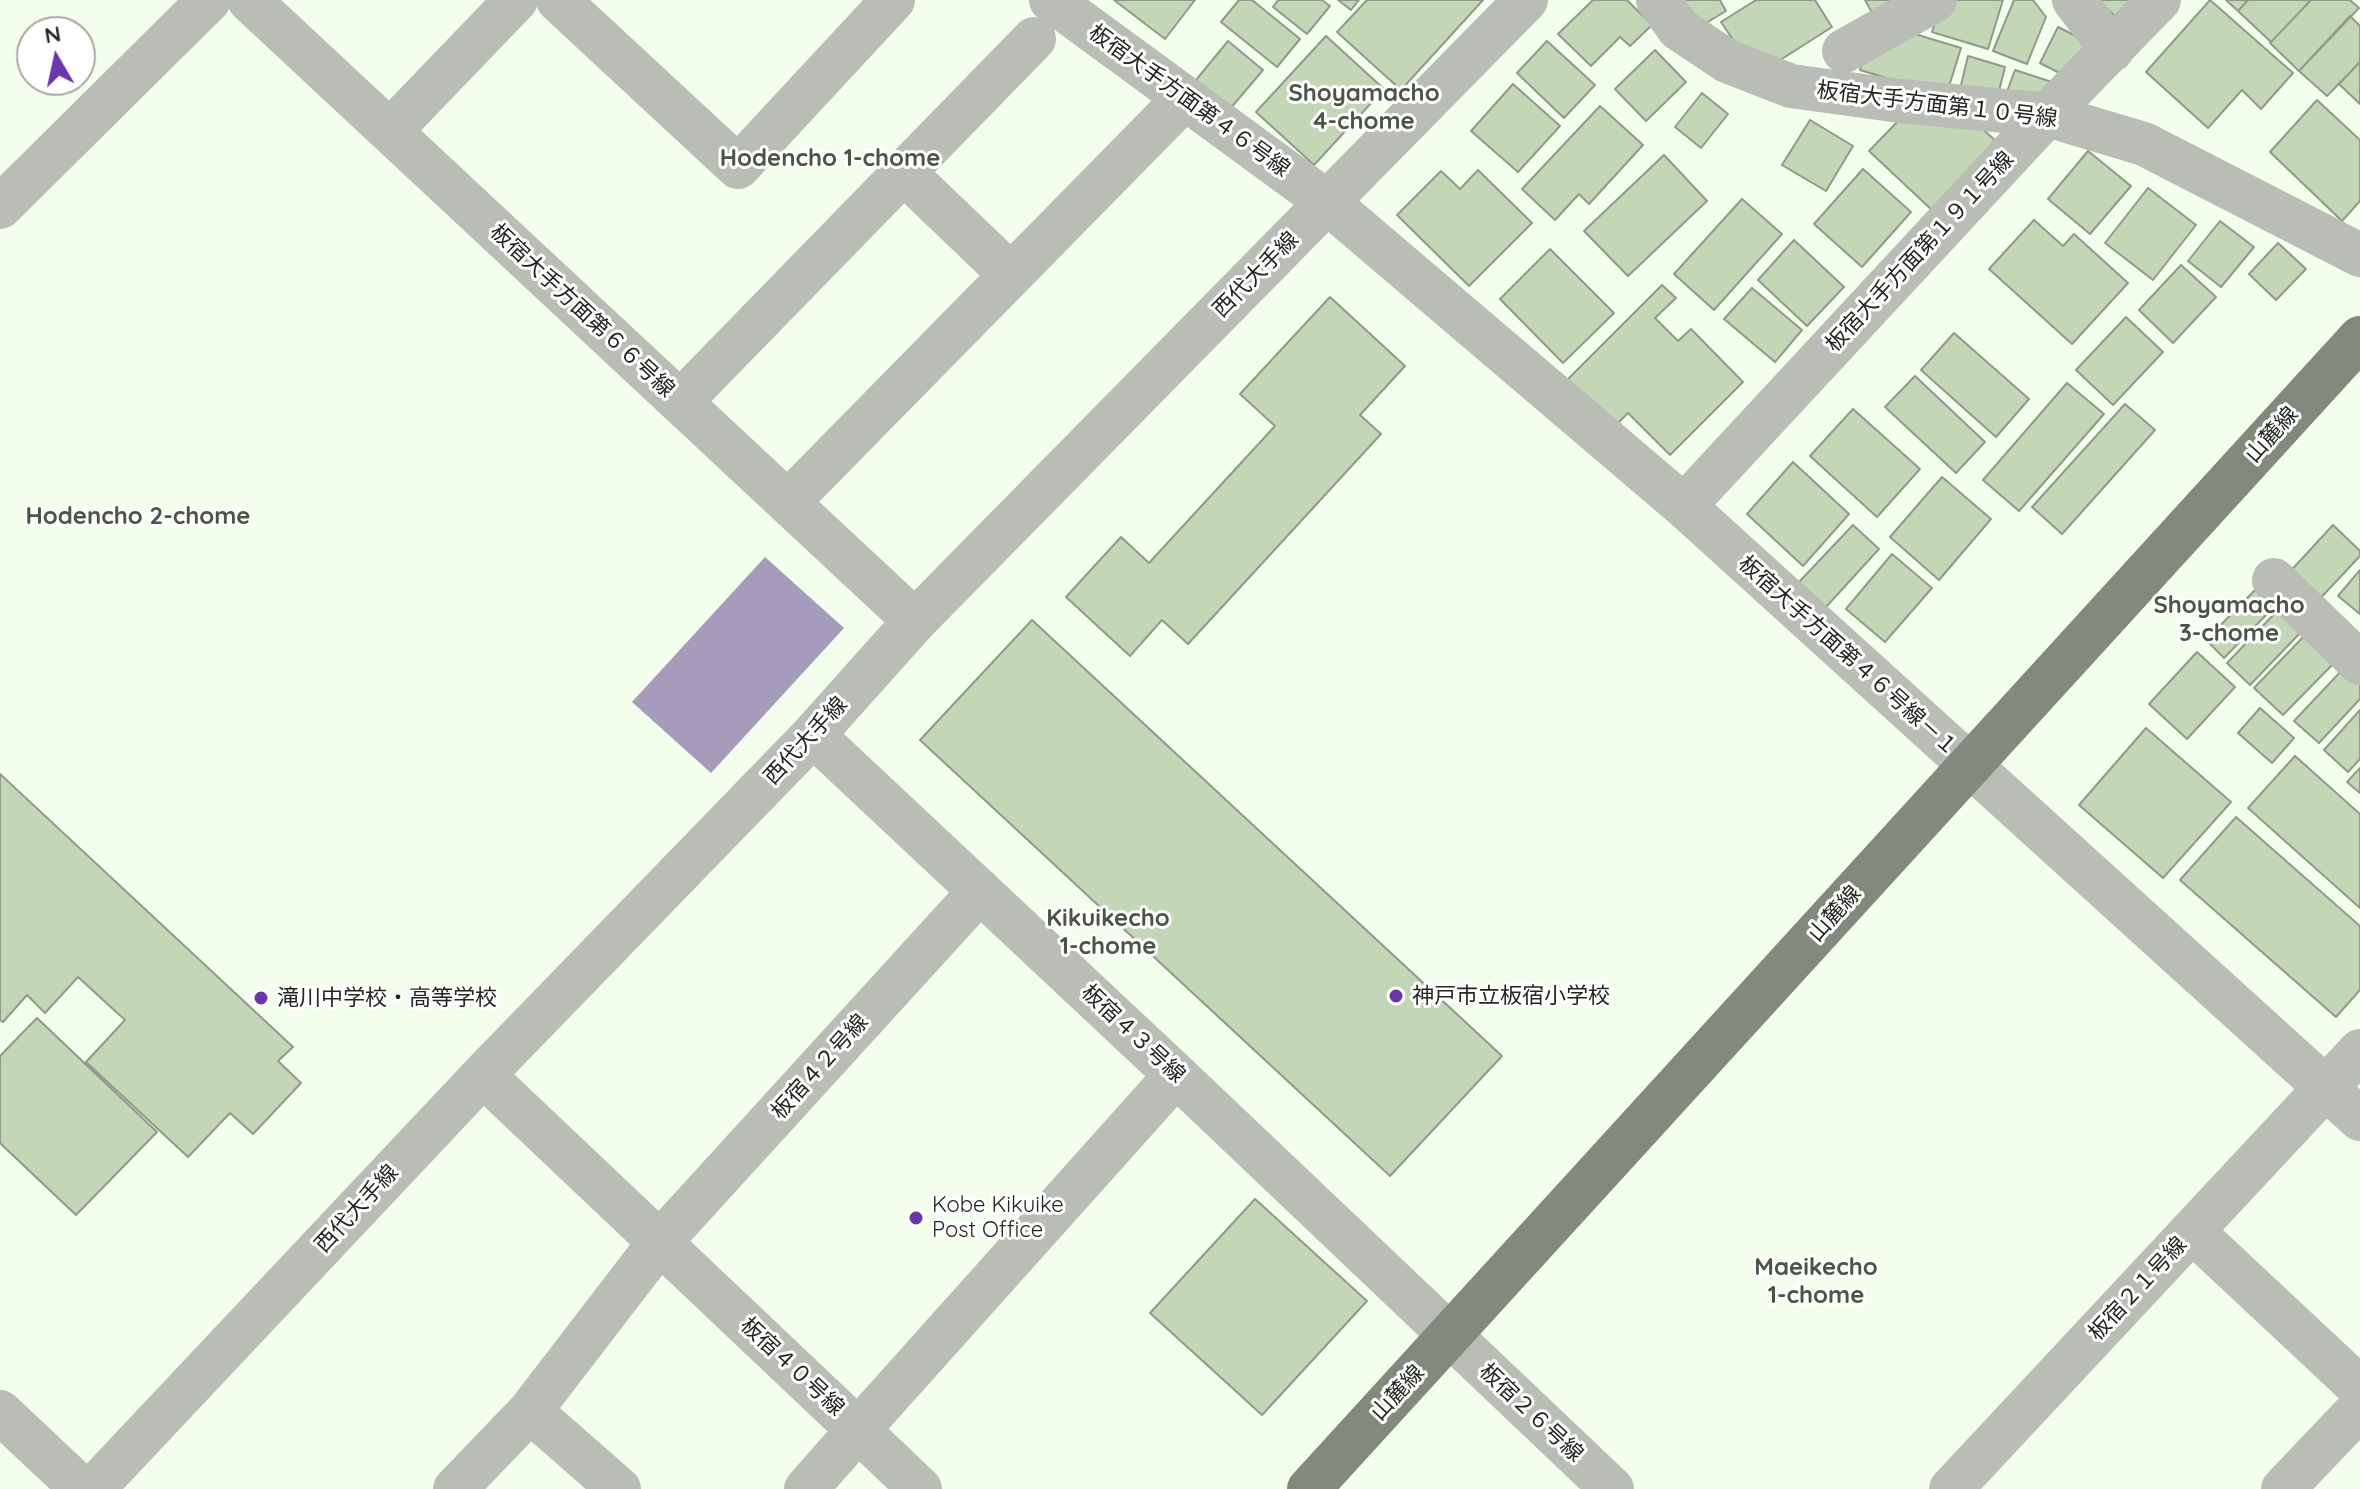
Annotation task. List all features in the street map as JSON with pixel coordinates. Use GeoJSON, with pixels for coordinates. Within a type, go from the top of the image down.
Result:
{"type":"FeatureCollection","features":[{"type":"Feature","properties":{"kind":"main road","name":"山麓線"},"geometry":{"type":"LineString","coordinates":[[1309,1489],[2360,338]]}},
{"type":"Feature","properties":{"kind":"street","name":"板宿大手方面第６６号線"},"geometry":{"type":"LineString","coordinates":[[249,0],[915,621]]}},
{"type":"Feature","properties":{"kind":"street"},"geometry":{"type":"LineString","coordinates":[[390,131],[516,0]]}},
{"type":"Feature","properties":{"kind":"street"},"geometry":{"type":"LineString","coordinates":[[564,2],[738,167],[893,0]]}},
{"type":"Feature","properties":{"kind":"street","name":"板宿大手方面第４６号線"},"geometry":{"type":"LineString","coordinates":[[1051,0],[1327,202]]}},
{"type":"Feature","properties":{"kind":"street","name":"西代大手線"},"geometry":{"type":"LineString","coordinates":[[93,1489],[483,1075],[813,735],[915,621],[1526,0]]}},
{"type":"Feature","properties":{"kind":"street","name":"板宿大手方面第１０号線"},"geometry":{"type":"LineString","coordinates":[[1659,0],[1679,29],[1727,61],[1791,86],[1900,101],[2047,115],[2144,144],[2360,255]]}},
{"type":"Feature","properties":{"kind":"street"},"geometry":{"type":"LineString","coordinates":[[1844,51],[1935,0]]}},
{"type":"Feature","properties":{"kind":"street"},"geometry":{"type":"LineString","coordinates":[[2074,0],[2112,50]]}},
{"type":"Feature","properties":{"kind":"street","name":"板宿大手方面第１９１号線"},"geometry":{"type":"LineString","coordinates":[[1684,506],[2047,115],[2159,0]]}},
{"type":"Feature","properties":{"kind":"street"},"geometry":{"type":"LineString","coordinates":[[0,207],[206,1]]}},
{"type":"Feature","properties":{"kind":"street"},"geometry":{"type":"LineString","coordinates":[[680,402],[1034,39]]}},
{"type":"Feature","properties":{"kind":"street"},"geometry":{"type":"LineString","coordinates":[[788,502],[1185,98]]}},
{"type":"Feature","properties":{"kind":"street"},"geometry":{"type":"LineString","coordinates":[[921,189],[1011,275]]}},
{"type":"Feature","properties":{"kind":"street","name":"板宿大手方面第４６号線－１"},"geometry":{"type":"LineString","coordinates":[[1327,202],[1684,506],[2360,1119]]}},
{"type":"Feature","properties":{"kind":"street"},"geometry":{"type":"LineString","coordinates":[[2274,580],[2360,663]]}},
{"type":"Feature","properties":{"kind":"street","name":"板宿４３号線"},"geometry":{"type":"LineString","coordinates":[[813,735],[1450,1337]]}},
{"type":"Feature","properties":{"kind":"street","name":"板宿４２号線"},"geometry":{"type":"LineString","coordinates":[[455,1489],[530,1411],[659,1243],[980,891]]}},
{"type":"Feature","properties":{"kind":"street","name":"板宿２１号線"},"geometry":{"type":"LineString","coordinates":[[1951,1489],[2360,1051]]}},
{"type":"Feature","properties":{"kind":"street","name":"板宿４０号線"},"geometry":{"type":"LineString","coordinates":[[483,1075],[858,1430],[1176,1075]]}},
{"type":"Feature","properties":{"kind":"street"},"geometry":{"type":"LineString","coordinates":[[2192,1231],[2360,1388]]}},
{"type":"Feature","properties":{"kind":"street","name":"板宿２６号線"},"geometry":{"type":"LineString","coordinates":[[1450,1337],[1612,1489]]}},
{"type":"Feature","properties":{"kind":"street"},"geometry":{"type":"LineString","coordinates":[[2283,1489],[2360,1408]]}},
{"type":"Feature","properties":{"kind":"street"},"geometry":{"type":"LineString","coordinates":[[530,1411],[619,1489]]}},
{"type":"Feature","properties":{"kind":"street"},"geometry":{"type":"LineString","coordinates":[[0,1412],[82,1489]]}},
{"type":"Feature","properties":{"kind":"street"},"geometry":{"type":"LineString","coordinates":[[806,1489],[858,1430],[920,1489]]}},
{"type":"Feature","properties":{"kind":"shaded area"},"geometry":{"type":"Polygon","coordinates":[[[765,557],[844,628],[711,773],[632,702],[765,557]]]}},
{"type":"Feature","properties":{"kind":"building"},"geometry":{"type":"Polygon","coordinates":[[[1114,0],[1195,0],[1165,39],[1114,0]]]}},
{"type":"Feature","properties":{"kind":"building"},"geometry":{"type":"Polygon","coordinates":[[[1239,0],[1252,0],[1300,39],[1277,67],[1221,22],[1239,0]]]}},
{"type":"Feature","properties":{"kind":"building"},"geometry":{"type":"Polygon","coordinates":[[[1278,0],[1322,0],[1330,6],[1307,34],[1273,7],[1278,0]]]}},
{"type":"Feature","properties":{"kind":"building"},"geometry":{"type":"Polygon","coordinates":[[[1338,0],[1359,0],[1351,10],[1338,0]]]}},
{"type":"Feature","properties":{"kind":"building"},"geometry":{"type":"Polygon","coordinates":[[[1367,0],[1483,0],[1401,90],[1337,32],[1367,0]]]}},
{"type":"Feature","properties":{"kind":"building"},"geometry":{"type":"Polygon","coordinates":[[[1593,0],[1627,0],[1652,25],[1630,46],[1620,37],[1591,66],[1558,34],[1593,0]]]}},
{"type":"Feature","properties":{"kind":"building"},"geometry":{"type":"Polygon","coordinates":[[[1678,0],[1720,0],[1726,11],[1696,29],[1678,0]]]}},
{"type":"Feature","properties":{"kind":"building"},"geometry":{"type":"Polygon","coordinates":[[[1756,0],[1815,0],[1832,27],[1774,64],[1744,56],[1721,22],[1756,0]]]}},
{"type":"Feature","properties":{"kind":"building"},"geometry":{"type":"Polygon","coordinates":[[[1865,0],[1904,0],[1874,16],[1865,0]]]}},
{"type":"Feature","properties":{"kind":"building"},"geometry":{"type":"Polygon","coordinates":[[[1954,0],[2003,0],[1988,49],[1932,32],[1940,6],[1954,0]]]}},
{"type":"Feature","properties":{"kind":"building"},"geometry":{"type":"Polygon","coordinates":[[[2014,0],[2033,0],[2046,17],[2027,64],[1993,51],[2014,0]]]}},
{"type":"Feature","properties":{"kind":"building"},"geometry":{"type":"Polygon","coordinates":[[[2097,0],[2130,0],[2115,16],[2097,0]]]}},
{"type":"Feature","properties":{"kind":"building"},"geometry":{"type":"Polygon","coordinates":[[[2210,0],[2293,73],[2261,109],[2242,90],[2208,128],[2146,72],[2210,0]]]}},
{"type":"Feature","properties":{"kind":"building"},"geometry":{"type":"Polygon","coordinates":[[[2226,0],[2248,0],[2238,11],[2226,0]]]}},
{"type":"Feature","properties":{"kind":"building"},"geometry":{"type":"Polygon","coordinates":[[[2248,0],[2311,0],[2271,42],[2238,11],[2248,0]]]}},
{"type":"Feature","properties":{"kind":"building"},"geometry":{"type":"Polygon","coordinates":[[[2311,0],[2350,0],[2359,8],[2299,71],[2270,43],[2311,0]]]}},
{"type":"Feature","properties":{"kind":"building"},"geometry":{"type":"Polygon","coordinates":[[[2350,16],[2360,26],[2360,62],[2327,96],[2299,71],[2350,16]]]}},
{"type":"Feature","properties":{"kind":"building"},"geometry":{"type":"Polygon","coordinates":[[[2058,27],[2092,44],[2073,80],[2040,63],[2058,27]]]}},
{"type":"Feature","properties":{"kind":"building"},"geometry":{"type":"Polygon","coordinates":[[[1905,31],[1961,48],[1946,96],[1860,70],[1866,50],[1905,31]]]}},
{"type":"Feature","properties":{"kind":"building"},"geometry":{"type":"Polygon","coordinates":[[[1326,36],[1384,89],[1314,165],[1256,112],[1326,36]]]}},
{"type":"Feature","properties":{"kind":"building"},"geometry":{"type":"Polygon","coordinates":[[[1228,41],[1263,70],[1230,109],[1196,80],[1228,41]]]}},
{"type":"Feature","properties":{"kind":"building"},"geometry":{"type":"Polygon","coordinates":[[[1547,41],[1595,85],[1564,118],[1517,73],[1547,41]]]}},
{"type":"Feature","properties":{"kind":"building"},"geometry":{"type":"Polygon","coordinates":[[[1655,50],[1686,82],[1646,121],[1615,89],[1655,50]]]}},
{"type":"Feature","properties":{"kind":"building"},"geometry":{"type":"Polygon","coordinates":[[[1968,56],[2005,67],[1996,103],[1959,93],[1968,56]]]}},
{"type":"Feature","properties":{"kind":"building"},"geometry":{"type":"Polygon","coordinates":[[[2360,62],[2360,104],[2339,84],[2360,62]]]}},
{"type":"Feature","properties":{"kind":"building"},"geometry":{"type":"Polygon","coordinates":[[[2015,70],[2052,82],[2042,110],[2005,97],[2015,70]]]}},
{"type":"Feature","properties":{"kind":"building"},"geometry":{"type":"Polygon","coordinates":[[[1513,84],[1560,126],[1518,172],[1471,131],[1513,84]]]}},
{"type":"Feature","properties":{"kind":"building"},"geometry":{"type":"Polygon","coordinates":[[[1702,93],[1728,114],[1701,148],[1675,127],[1702,93]]]}},
{"type":"Feature","properties":{"kind":"building"},"geometry":{"type":"Polygon","coordinates":[[[2317,100],[2360,140],[2360,201],[2342,221],[2270,152],[2317,100]]]}},
{"type":"Feature","properties":{"kind":"building"},"geometry":{"type":"Polygon","coordinates":[[[1600,106],[1643,145],[1589,204],[1579,194],[1555,220],[1522,189],[1600,106]]]}},
{"type":"Feature","properties":{"kind":"building"},"geometry":{"type":"Polygon","coordinates":[[[1904,115],[1978,125],[1997,142],[1933,211],[1869,151],[1904,115]]]}},
{"type":"Feature","properties":{"kind":"building"},"geometry":{"type":"Polygon","coordinates":[[[1810,120],[1853,146],[1826,191],[1782,165],[1810,120]]]}},
{"type":"Feature","properties":{"kind":"building"},"geometry":{"type":"Polygon","coordinates":[[[2088,151],[2131,186],[2090,234],[2048,199],[2088,151]]]}},
{"type":"Feature","properties":{"kind":"building"},"geometry":{"type":"Polygon","coordinates":[[[1664,155],[1707,201],[1628,276],[1584,231],[1664,155]]]}},
{"type":"Feature","properties":{"kind":"building"},"geometry":{"type":"Polygon","coordinates":[[[1863,169],[1911,212],[1862,267],[1814,224],[1863,169]]]}},
{"type":"Feature","properties":{"kind":"building"},"geometry":{"type":"Polygon","coordinates":[[[1478,170],[1532,223],[1469,286],[1397,215],[1441,171],[1460,189],[1478,170]]]}},
{"type":"Feature","properties":{"kind":"building"},"geometry":{"type":"Polygon","coordinates":[[[2148,188],[2196,225],[2153,280],[2105,243],[2148,188]]]}},
{"type":"Feature","properties":{"kind":"building"},"geometry":{"type":"Polygon","coordinates":[[[1742,199],[1782,234],[1714,310],[1674,274],[1742,199]]]}},
{"type":"Feature","properties":{"kind":"building"},"geometry":{"type":"Polygon","coordinates":[[[2034,220],[2063,246],[2074,234],[2128,283],[2072,344],[1989,269],[2034,220]]]}},
{"type":"Feature","properties":{"kind":"building"},"geometry":{"type":"Polygon","coordinates":[[[2220,221],[2254,247],[2221,287],[2188,261],[2220,221]]]}},
{"type":"Feature","properties":{"kind":"building"},"geometry":{"type":"Polygon","coordinates":[[[1794,240],[1844,287],[1807,326],[1758,280],[1794,240]]]}},
{"type":"Feature","properties":{"kind":"building"},"geometry":{"type":"Polygon","coordinates":[[[2278,243],[2306,269],[2276,300],[2249,274],[2278,243]]]}},
{"type":"Feature","properties":{"kind":"building"},"geometry":{"type":"Polygon","coordinates":[[[1550,249],[1614,313],[1563,363],[1500,299],[1550,249]]]}},
{"type":"Feature","properties":{"kind":"building"},"geometry":{"type":"Polygon","coordinates":[[[2181,265],[2216,297],[2173,343],[2139,310],[2181,265]]]}},
{"type":"Feature","properties":{"kind":"building"},"geometry":{"type":"Polygon","coordinates":[[[1662,285],[1676,298],[1655,318],[1678,341],[1691,329],[1743,382],[1670,455],[1628,413],[1613,428],[1566,381],[1662,285]]]}},
{"type":"Feature","properties":{"kind":"building"},"geometry":{"type":"Polygon","coordinates":[[[1752,288],[1802,330],[1775,362],[1724,319],[1752,288]]]}},
{"type":"Feature","properties":{"kind":"building"},"geometry":{"type":"Polygon","coordinates":[[[1330,297],[1405,366],[1360,415],[1381,434],[1188,644],[1162,620],[1130,656],[1066,597],[1121,537],[1149,563],[1275,426],[1240,394],[1330,297]]]}},
{"type":"Feature","properties":{"kind":"building"},"geometry":{"type":"Polygon","coordinates":[[[2126,317],[2163,352],[2113,405],[2076,370],[2126,317]]]}},
{"type":"Feature","properties":{"kind":"building"},"geometry":{"type":"Polygon","coordinates":[[[1954,333],[2029,399],[1996,437],[1921,370],[1954,333]]]}},
{"type":"Feature","properties":{"kind":"building"},"geometry":{"type":"Polygon","coordinates":[[[1915,376],[1985,442],[1956,473],[1885,407],[1915,376]]]}},
{"type":"Feature","properties":{"kind":"building"},"geometry":{"type":"Polygon","coordinates":[[[2067,383],[2104,414],[2019,511],[1983,480],[2067,383]]]}},
{"type":"Feature","properties":{"kind":"building"},"geometry":{"type":"Polygon","coordinates":[[[2125,404],[2155,430],[2062,534],[2032,507],[2125,404]]]}},
{"type":"Feature","properties":{"kind":"building"},"geometry":{"type":"Polygon","coordinates":[[[1853,409],[1920,469],[1877,517],[1810,456],[1853,409]]]}},
{"type":"Feature","properties":{"kind":"building"},"geometry":{"type":"Polygon","coordinates":[[[1793,462],[1849,514],[1803,566],[1747,514],[1793,462]]]}},
{"type":"Feature","properties":{"kind":"building"},"geometry":{"type":"Polygon","coordinates":[[[1942,477],[1991,519],[1939,580],[1890,537],[1942,477]]]}},
{"type":"Feature","properties":{"kind":"building"},"geometry":{"type":"Polygon","coordinates":[[[1853,525],[1879,549],[1826,607],[1799,582],[1853,525]]]}},
{"type":"Feature","properties":{"kind":"building"},"geometry":{"type":"Polygon","coordinates":[[[2333,525],[2360,551],[2360,556],[2315,604],[2286,576],[2333,525]]]}},
{"type":"Feature","properties":{"kind":"building"},"geometry":{"type":"Polygon","coordinates":[[[1892,554],[1932,588],[1885,642],[1846,609],[1892,554]]]}},
{"type":"Feature","properties":{"kind":"building"},"geometry":{"type":"Polygon","coordinates":[[[2360,570],[2360,614],[2338,596],[2360,570]]]}},
{"type":"Feature","properties":{"kind":"building"},"geometry":{"type":"Polygon","coordinates":[[[2256,589],[2275,606],[2224,658],[2206,640],[2256,589]]]}},
{"type":"Feature","properties":{"kind":"building"},"geometry":{"type":"Polygon","coordinates":[[[2279,609],[2302,631],[2250,685],[2227,663],[2279,609]]]}},
{"type":"Feature","properties":{"kind":"building"},"geometry":{"type":"Polygon","coordinates":[[[1032,620],[1502,1056],[1390,1176],[920,740],[1032,620]]]}},
{"type":"Feature","properties":{"kind":"building"},"geometry":{"type":"Polygon","coordinates":[[[2308,632],[2337,660],[2283,715],[2254,688],[2308,632]]]}},
{"type":"Feature","properties":{"kind":"building"},"geometry":{"type":"Polygon","coordinates":[[[2197,652],[2235,687],[2187,739],[2149,704],[2197,652]]]}},
{"type":"Feature","properties":{"kind":"building"},"geometry":{"type":"Polygon","coordinates":[[[2345,667],[2360,680],[2360,699],[2319,743],[2294,721],[2345,667]]]}},
{"type":"Feature","properties":{"kind":"building"},"geometry":{"type":"Polygon","coordinates":[[[2260,708],[2294,738],[2272,763],[2238,733],[2260,708]]]}},
{"type":"Feature","properties":{"kind":"building"},"geometry":{"type":"Polygon","coordinates":[[[2360,710],[2360,759],[2348,772],[2324,750],[2360,710]]]}},
{"type":"Feature","properties":{"kind":"building"},"geometry":{"type":"Polygon","coordinates":[[[2146,728],[2231,802],[2163,878],[2079,805],[2146,728]]]}},
{"type":"Feature","properties":{"kind":"building"},"geometry":{"type":"Polygon","coordinates":[[[2295,756],[2360,814],[2360,908],[2248,808],[2295,756]]]}},
{"type":"Feature","properties":{"kind":"building"},"geometry":{"type":"Polygon","coordinates":[[[2360,768],[2360,793],[2347,782],[2360,768]]]}},
{"type":"Feature","properties":{"kind":"building"},"geometry":{"type":"Polygon","coordinates":[[[0,774],[293,1047],[278,1061],[301,1083],[253,1134],[230,1113],[188,1157],[86,1062],[125,1020],[78,977],[45,1013],[27,995],[3,1022],[0,1020],[0,774]]]}},
{"type":"Feature","properties":{"kind":"building"},"geometry":{"type":"Polygon","coordinates":[[[2236,817],[2360,926],[2360,990],[2336,1017],[2180,880],[2236,817]]]}},
{"type":"Feature","properties":{"kind":"building"},"geometry":{"type":"Polygon","coordinates":[[[37,1018],[157,1132],[76,1215],[0,1143],[0,1056],[37,1018]]]}},
{"type":"Feature","properties":{"kind":"building"},"geometry":{"type":"Polygon","coordinates":[[[1255,1199],[1367,1301],[1262,1415],[1150,1313],[1255,1199]]]}},
{"type":"Feature","properties":{"kind":"place","name":"神戸市立板宿小学校"},"geometry":{"type":"Point","coordinates":[1396,996]}},
{"type":"Feature","properties":{"kind":"place","name":"滝川中学校・高等学校"},"geometry":{"type":"Point","coordinates":[261,998]}},
{"type":"Feature","properties":{"kind":"place","name":"Kobe Kikuike Post Office"},"geometry":{"type":"Point","coordinates":[916,1218]}},
{"type":"Feature","properties":{"kind":"district","name":"Shoyamacho 4-chome"},"geometry":{"type":"Point","coordinates":[1364,108]}},
{"type":"Feature","properties":{"kind":"district","name":"Hodencho 1-chome"},"geometry":{"type":"Point","coordinates":[830,159]}},
{"type":"Feature","properties":{"kind":"district","name":"Hodencho 2-chome"},"geometry":{"type":"Point","coordinates":[138,517]}},
{"type":"Feature","properties":{"kind":"district","name":"Shoyamacho 3-chome"},"geometry":{"type":"Point","coordinates":[2229,620]}},
{"type":"Feature","properties":{"kind":"district","name":"Kikuikecho 1-chome"},"geometry":{"type":"Point","coordinates":[1108,933]}},
{"type":"Feature","properties":{"kind":"district","name":"Maeikecho 1-chome"},"geometry":{"type":"Point","coordinates":[1816,1282]}}]}
